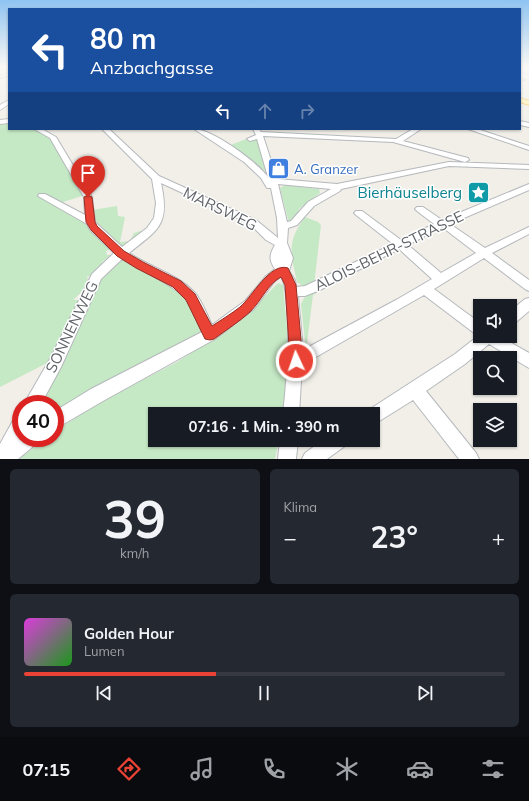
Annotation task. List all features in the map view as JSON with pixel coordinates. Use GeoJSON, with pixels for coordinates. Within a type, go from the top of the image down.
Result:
{"type":"FeatureCollection","features":[{"type":"Feature","properties":{"kind":"street"},"geometry":{"type":"LineString","coordinates":[[39,130],[53,137],[85,190],[88,197],[90,222]]}},
{"type":"Feature","properties":{"kind":"street"},"geometry":{"type":"LineString","coordinates":[[106,130],[156,178]]}},
{"type":"Feature","properties":{"kind":"street"},"geometry":{"type":"LineString","coordinates":[[199,130],[245,160],[270,181],[340,187]]}},
{"type":"Feature","properties":{"kind":"street"},"geometry":{"type":"LineString","coordinates":[[397,141],[416,130]]}},
{"type":"Feature","properties":{"kind":"street"},"geometry":{"type":"LineString","coordinates":[[474,130],[529,148]]}},
{"type":"Feature","properties":{"kind":"street"},"geometry":{"type":"LineString","coordinates":[[258,133],[270,181],[279,202],[283,226],[282,244],[276,250],[275,257],[276,263],[284,270],[289,281],[291,292],[296,361],[292,407]]}},
{"type":"Feature","properties":{"kind":"street"},"geometry":{"type":"LineString","coordinates":[[250,139],[258,133],[397,141],[484,164]]}},
{"type":"Feature","properties":{"kind":"street"},"geometry":{"type":"LineString","coordinates":[[442,154],[448,164]]}},
{"type":"Feature","properties":{"kind":"street"},"geometry":{"type":"LineString","coordinates":[[283,226],[294,223],[311,204],[340,187],[448,164],[484,164],[529,167]]}},
{"type":"Feature","properties":{"kind":"street","name":"MARSWEG"},"geometry":{"type":"LineString","coordinates":[[156,178],[253,222],[272,240],[282,244]]}},
{"type":"Feature","properties":{"kind":"street","name":"SONNENWEG"},"geometry":{"type":"LineString","coordinates":[[37,395],[56,362],[96,277],[121,253],[151,230],[159,218],[161,203],[156,178]]}},
{"type":"Feature","properties":{"kind":"street","name":"ALOIS-BEHR-STRASSE"},"geometry":{"type":"LineString","coordinates":[[291,292],[305,291],[316,287],[442,224],[529,186]]}},
{"type":"Feature","properties":{"kind":"street"},"geometry":{"type":"LineString","coordinates":[[42,196],[90,222],[108,242],[139,265],[177,284],[191,297],[210,335]]}},
{"type":"Feature","properties":{"kind":"street"},"geometry":{"type":"LineString","coordinates":[[420,209],[529,286]]}},
{"type":"Feature","properties":{"kind":"street"},"geometry":{"type":"LineString","coordinates":[[359,213],[401,245],[440,279]]}},
{"type":"Feature","properties":{"kind":"street"},"geometry":{"type":"LineString","coordinates":[[296,361],[529,230]]}},
{"type":"Feature","properties":{"kind":"street"},"geometry":{"type":"LineString","coordinates":[[64,415],[96,395],[177,354],[210,335],[244,310],[256,298],[270,278],[284,270]]}},
{"type":"Feature","properties":{"kind":"street"},"geometry":{"type":"LineString","coordinates":[[425,289],[473,325]]}},
{"type":"Feature","properties":{"kind":"street"},"geometry":{"type":"LineString","coordinates":[[517,313],[529,303]]}},
{"type":"Feature","properties":{"kind":"street"},"geometry":{"type":"LineString","coordinates":[[380,412],[460,359],[477,343]]}},
{"type":"Feature","properties":{"kind":"street"},"geometry":{"type":"LineString","coordinates":[[499,343],[529,361]]}},
{"type":"Feature","properties":{"kind":"street"},"geometry":{"type":"LineString","coordinates":[[414,389],[470,459]]}},
{"type":"Feature","properties":{"kind":"street"},"geometry":{"type":"LineString","coordinates":[[3,459],[12,441]]}},
{"type":"Feature","properties":{"kind":"street"},"geometry":{"type":"LineString","coordinates":[[3,459],[18,447]]}},
{"type":"Feature","properties":{"kind":"street"},"geometry":{"type":"LineString","coordinates":[[287,459],[288,447]]}},
{"type":"Feature","properties":{"kind":"street"},"geometry":{"type":"LineString","coordinates":[[311,459],[329,447]]}},
{"type":"Feature","properties":{"kind":"green space"},"geometry":{"type":"Polygon","coordinates":[[[0,122],[8,122],[8,130],[36,130],[52,138],[85,195],[60,203],[82,220],[111,249],[106,251],[107,255],[111,255],[102,262],[104,263],[92,277],[87,276],[89,285],[73,300],[80,300],[49,362],[0,387],[0,122]]]}},
{"type":"Feature","properties":{"kind":"green space"},"geometry":{"type":"Polygon","coordinates":[[[246,139],[250,141],[258,139],[267,172],[228,146],[246,139]]]}},
{"type":"Feature","properties":{"kind":"green space"},"geometry":{"type":"Polygon","coordinates":[[[285,185],[319,189],[320,193],[299,209],[296,217],[289,223],[280,188],[285,185]]]}},
{"type":"Feature","properties":{"kind":"green space"},"geometry":{"type":"Polygon","coordinates":[[[117,206],[118,216],[125,217],[120,242],[130,241],[134,233],[144,230],[125,246],[120,246],[95,225],[92,210],[117,206]]]}},
{"type":"Feature","properties":{"kind":"green space"},"geometry":{"type":"Polygon","coordinates":[[[305,217],[318,222],[321,225],[314,285],[304,287],[297,282],[292,248],[295,234],[305,217]]]}},
{"type":"Feature","properties":{"kind":"green space"},"geometry":{"type":"Polygon","coordinates":[[[120,256],[183,292],[204,330],[182,343],[97,386],[64,406],[64,395],[42,395],[96,284],[99,283],[101,276],[120,256]]]}},
{"type":"Feature","properties":{"kind":"green space"},"geometry":{"type":"Polygon","coordinates":[[[278,283],[283,285],[288,340],[284,407],[148,407],[148,447],[278,447],[275,459],[19,459],[34,447],[64,447],[64,425],[102,401],[177,362],[237,324],[278,283]]]}},
{"type":"Feature","properties":{"kind":"green space"},"geometry":{"type":"Polygon","coordinates":[[[319,289],[320,291],[313,295],[306,350],[301,304],[304,298],[319,289]]]}},
{"type":"Feature","properties":{"kind":"place","name":"A. Granzer"},"geometry":{"type":"Point","coordinates":[279,169]}},
{"type":"Feature","properties":{"kind":"place","name":"Bierhäuselberg"},"geometry":{"type":"Point","coordinates":[478,193]}},
{"type":"Feature","properties":{"kind":"route"},"geometry":{"type":"LineString","coordinates":[[88,197],[90,222],[94,228],[121,253],[139,265],[177,284],[191,297],[210,335],[236,317],[251,304],[270,278],[276,273],[284,270],[290,285],[296,361]]}}]}
